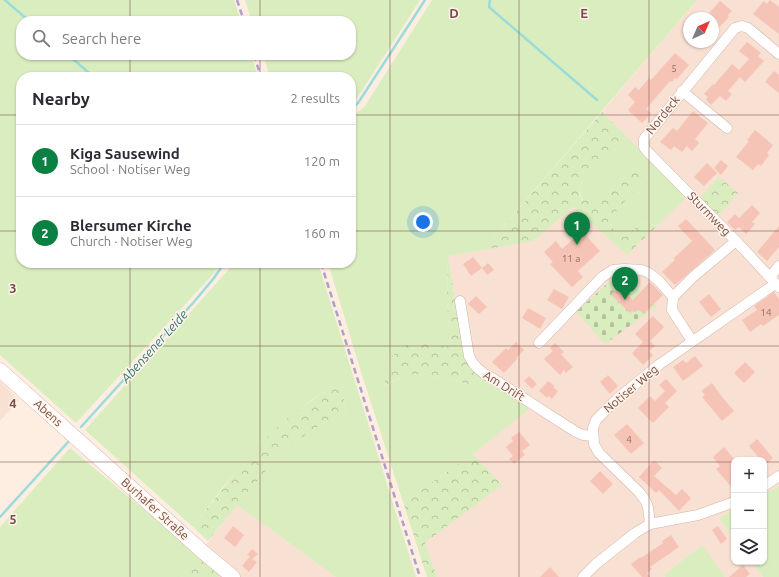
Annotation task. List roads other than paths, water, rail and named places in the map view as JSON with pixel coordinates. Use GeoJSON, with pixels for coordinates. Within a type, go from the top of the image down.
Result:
{"type":"FeatureCollection","features":[{"type":"Feature","properties":{"kind":"main road","name":"Abens"},"geometry":{"type":"LineString","coordinates":[[0,370],[79,440]]}},
{"type":"Feature","properties":{"kind":"main road","name":"Burhafer Straße"},"geometry":{"type":"LineString","coordinates":[[79,440],[233,577]]}},
{"type":"Feature","properties":{"kind":"street","name":"Nordeck"},"geometry":{"type":"LineString","coordinates":[[644,139],[731,31],[739,26],[748,28],[779,54]]}},
{"type":"Feature","properties":{"kind":"street","name":"Nordeck"},"geometry":{"type":"LineString","coordinates":[[682,91],[727,128]]}},
{"type":"Feature","properties":{"kind":"street","name":"Sturmweg"},"geometry":{"type":"LineString","coordinates":[[644,139],[644,147],[646,150],[736,241],[775,283]]}},
{"type":"Feature","properties":{"kind":"street"},"geometry":{"type":"LineString","coordinates":[[692,341],[672,310],[673,297],[693,277],[736,241]]}},
{"type":"Feature","properties":{"kind":"street","name":"Notiser Weg"},"geometry":{"type":"LineString","coordinates":[[593,436],[596,420],[604,411],[660,364],[775,283],[779,266]]}},
{"type":"Feature","properties":{"kind":"street"},"geometry":{"type":"LineString","coordinates":[[539,343],[602,278],[613,270],[636,270],[649,273],[659,281],[673,297]]}},
{"type":"Feature","properties":{"kind":"street","name":"Am Drift"},"geometry":{"type":"LineString","coordinates":[[460,301],[469,356],[472,364],[483,374],[492,378],[576,432],[583,435],[593,436]]}},
{"type":"Feature","properties":{"kind":"street"},"geometry":{"type":"LineString","coordinates":[[593,436],[594,444],[599,453],[639,492],[645,500],[648,508],[650,524]]}},
{"type":"Feature","properties":{"kind":"street"},"geometry":{"type":"LineString","coordinates":[[767,484],[779,476]]}},
{"type":"Feature","properties":{"kind":"street"},"geometry":{"type":"LineString","coordinates":[[583,577],[601,560],[635,533],[650,524],[698,515],[731,503]]}},
{"type":"Feature","properties":{"kind":"waterway"},"geometry":{"type":"LineString","coordinates":[[5,0],[23,16]]}},
{"type":"Feature","properties":{"kind":"waterway","name":"Abensener Leide"},"geometry":{"type":"LineString","coordinates":[[356,105],[425,0]]}},
{"type":"Feature","properties":{"kind":"waterway"},"geometry":{"type":"LineString","coordinates":[[490,0],[489,7],[597,100]]}},
{"type":"Feature","properties":{"kind":"waterway"},"geometry":{"type":"LineString","coordinates":[[74,60],[88,72]]}},
{"type":"Feature","properties":{"kind":"waterway","name":"Abensener Leide"},"geometry":{"type":"LineString","coordinates":[[81,427],[193,303],[221,268]]}},
{"type":"Feature","properties":{"kind":"waterway","name":"Abensener Leide"},"geometry":{"type":"LineString","coordinates":[[0,517],[69,441]]}},
{"type":"Feature","properties":{"kind":"railway"},"geometry":{"type":"LineString","coordinates":[[237,0],[242,16]]}},
{"type":"Feature","properties":{"kind":"railway"},"geometry":{"type":"LineString","coordinates":[[256,60],[259,72]]}},
{"type":"Feature","properties":{"kind":"railway"},"geometry":{"type":"LineString","coordinates":[[323,268],[420,577]]}},
{"type":"Feature","properties":{"kind":"place","name":"Kiga Sausewind"},"geometry":{"type":"Point","coordinates":[577,245]}},
{"type":"Feature","properties":{"kind":"place","name":"Blersumer Kirche"},"geometry":{"type":"Point","coordinates":[625,300]}}]}
